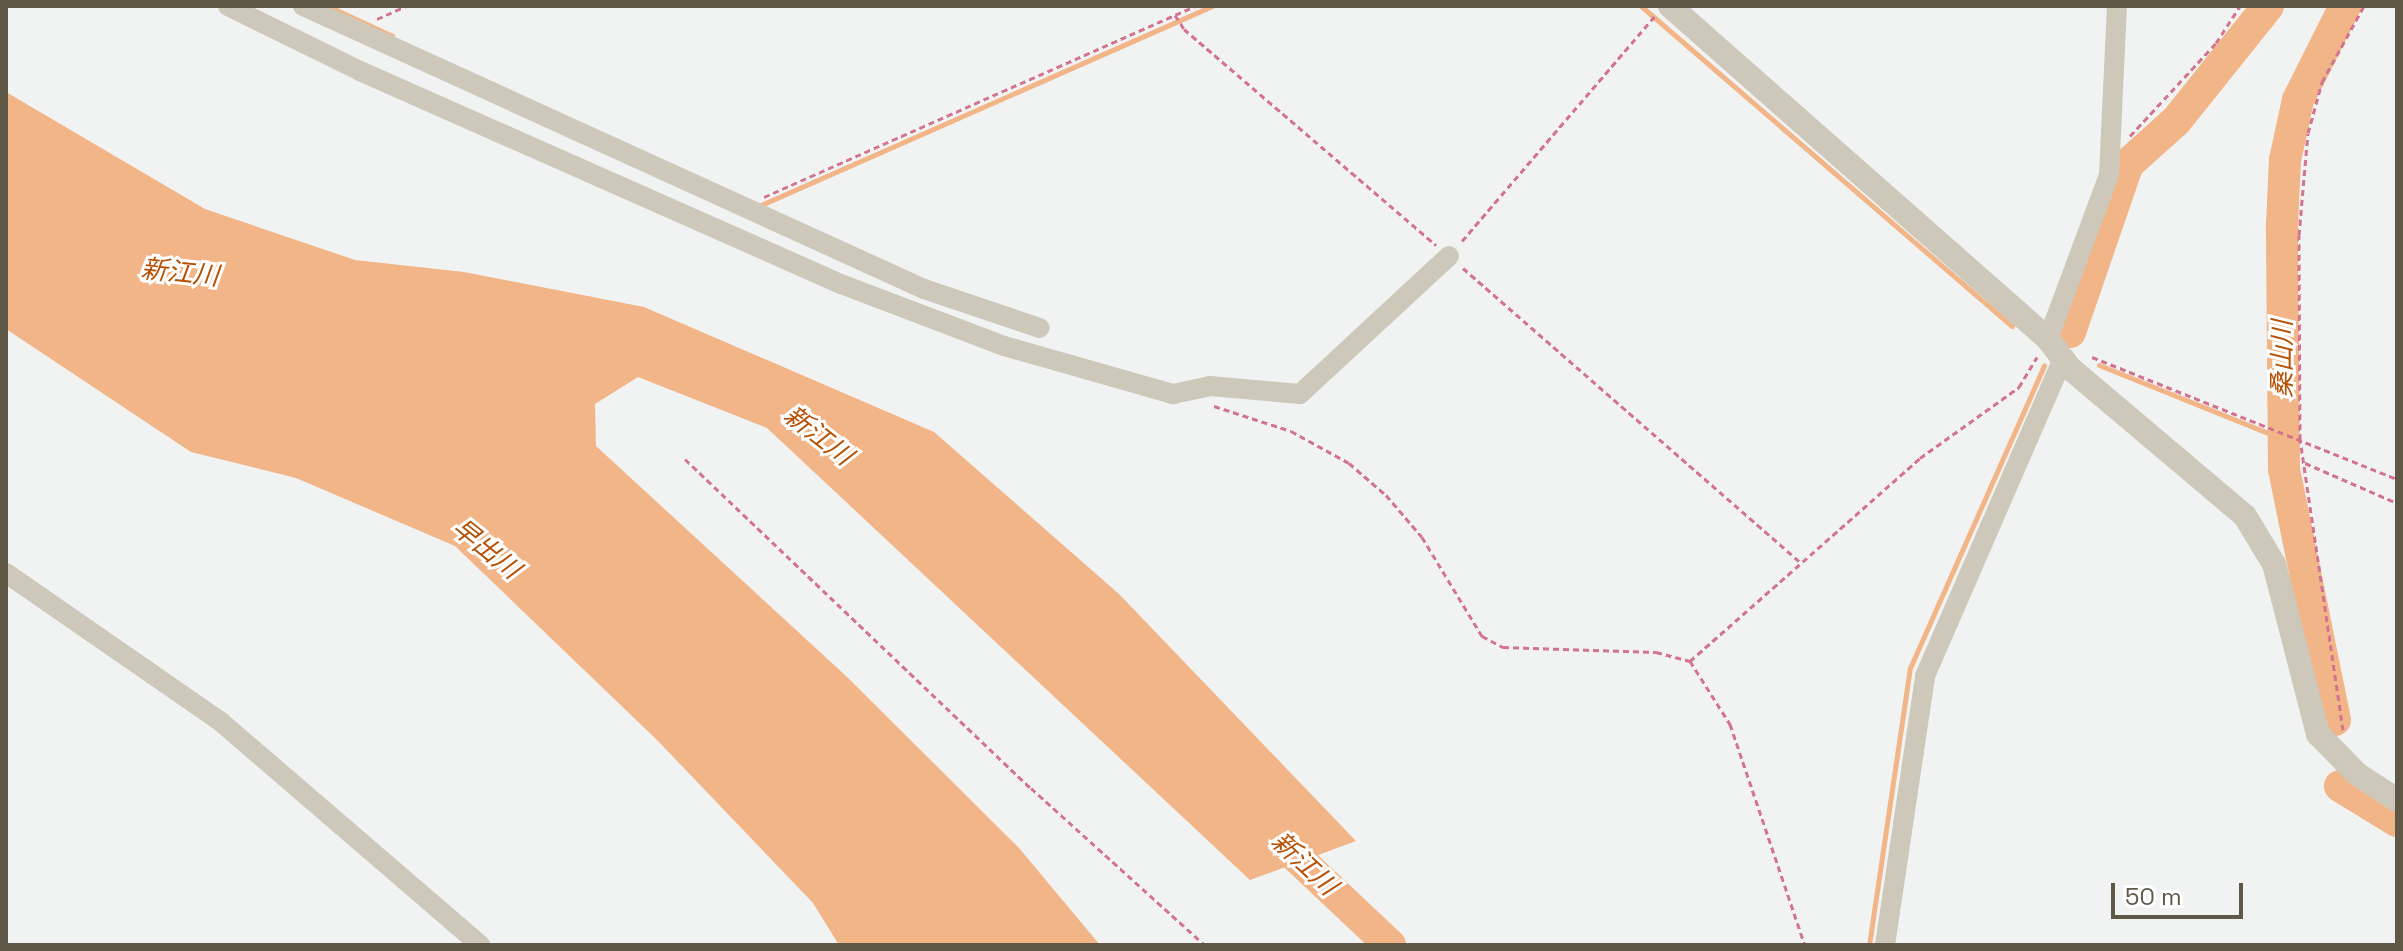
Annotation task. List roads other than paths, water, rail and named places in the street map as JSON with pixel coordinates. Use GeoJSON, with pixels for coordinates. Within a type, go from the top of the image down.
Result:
{"type":"FeatureCollection","features":[{"type":"Feature","properties":{"kind":"street"},"geometry":{"type":"LineString","coordinates":[[228,6],[360,71],[841,284],[1004,346],[1173,394],[1210,386],[1300,394],[1449,256]]}},
{"type":"Feature","properties":{"kind":"street"},"geometry":{"type":"LineString","coordinates":[[303,6],[924,289],[1040,328]]}},
{"type":"Feature","properties":{"kind":"street"},"geometry":{"type":"LineString","coordinates":[[1670,6],[2048,339],[2066,365],[2245,516],[2274,564],[2318,734],[2357,774],[2397,800]]}},
{"type":"Feature","properties":{"kind":"street"},"geometry":{"type":"LineString","coordinates":[[2048,339],[2109,175],[2113,152],[2117,6]]}},
{"type":"Feature","properties":{"kind":"street"},"geometry":{"type":"LineString","coordinates":[[1885,945],[1925,676],[2066,365]]}},
{"type":"Feature","properties":{"kind":"street"},"geometry":{"type":"LineString","coordinates":[[6,573],[221,722],[480,945]]}},
{"type":"Feature","properties":{"kind":"water","name":"早出川"},"geometry":{"type":"Polygon","coordinates":[[[6,92],[205,209],[355,260],[464,272],[644,307],[934,432],[1119,594],[1356,841],[1250,880],[767,428],[638,377],[595,404],[596,446],[845,675],[1019,848],[1100,945],[839,945],[813,903],[657,740],[455,546],[296,478],[191,452],[6,329],[6,92]]]}},
{"type":"Feature","properties":{"kind":"waterway"},"geometry":{"type":"LineString","coordinates":[[328,6],[392,36]]}},
{"type":"Feature","properties":{"kind":"waterway"},"geometry":{"type":"LineString","coordinates":[[761,205],[1213,6]]}},
{"type":"Feature","properties":{"kind":"waterway"},"geometry":{"type":"LineString","coordinates":[[1641,6],[2012,326]]}},
{"type":"Feature","properties":{"kind":"waterway"},"geometry":{"type":"LineString","coordinates":[[2070,332],[2128,164],[2176,121],[2268,6]]}},
{"type":"Feature","properties":{"kind":"waterway","name":"桑山川"},"geometry":{"type":"LineString","coordinates":[[2335,720],[2284,469],[2282,225],[2285,160],[2298,100],[2345,6]]}},
{"type":"Feature","properties":{"kind":"waterway"},"geometry":{"type":"LineString","coordinates":[[1869,945],[1910,668],[2044,365]]}},
{"type":"Feature","properties":{"kind":"waterway"},"geometry":{"type":"LineString","coordinates":[[2099,365],[2283,439]]}},
{"type":"Feature","properties":{"kind":"waterway","name":"桑山川"},"geometry":{"type":"LineString","coordinates":[[2340,786],[2397,821]]}},
{"type":"Feature","properties":{"kind":"waterway","name":"新江川"},"geometry":{"type":"LineString","coordinates":[[1270,832],[1390,945]]}}]}
